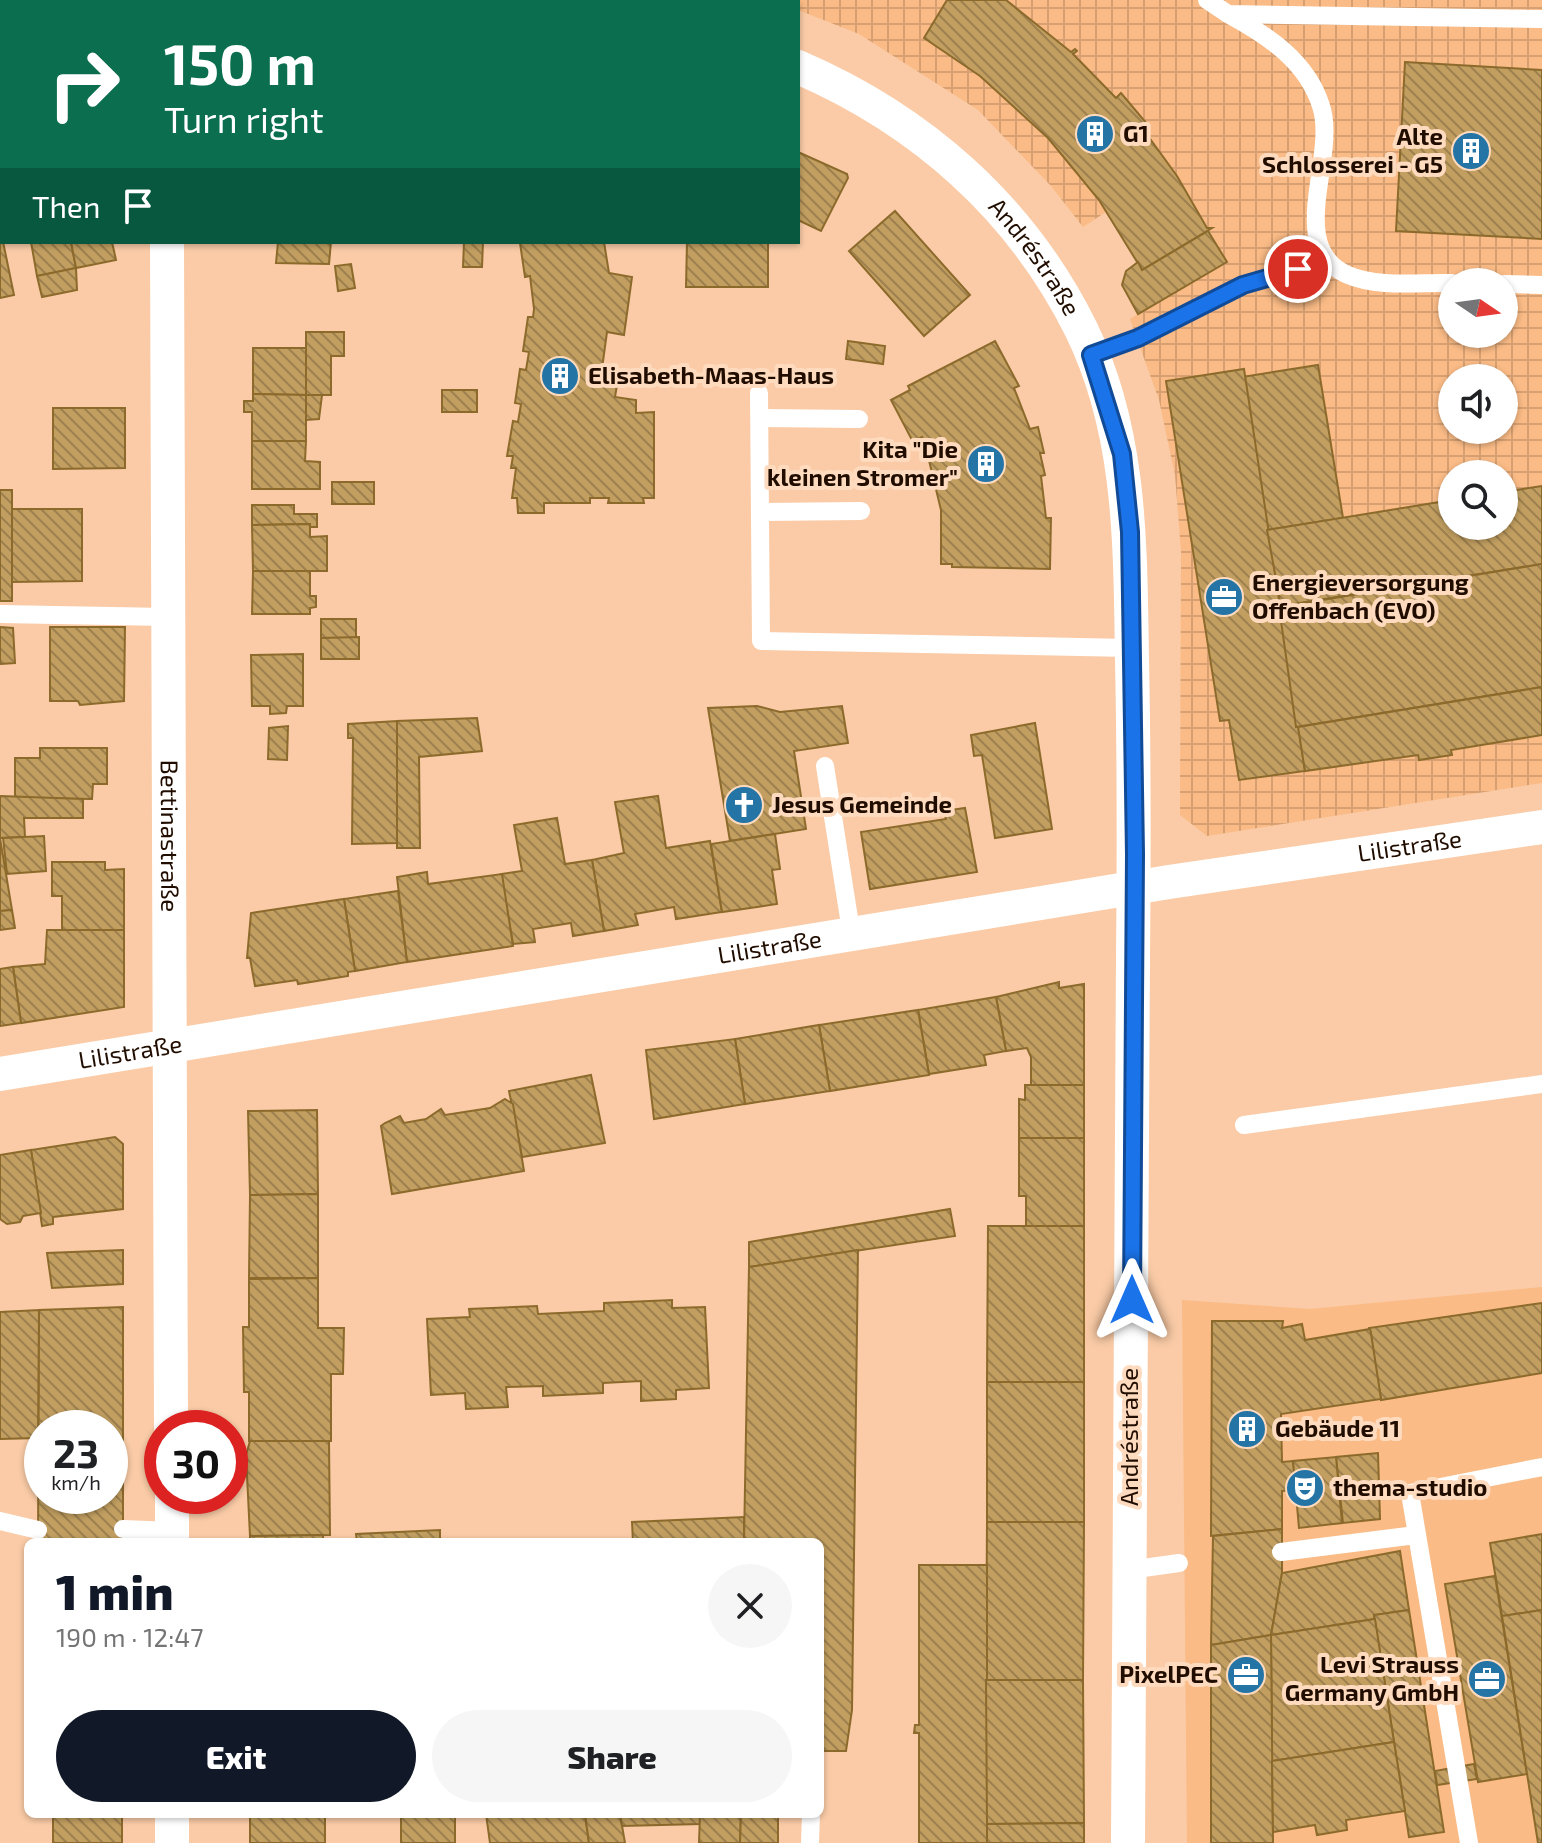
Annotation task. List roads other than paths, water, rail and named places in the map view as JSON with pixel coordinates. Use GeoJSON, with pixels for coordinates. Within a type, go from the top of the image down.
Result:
{"type":"FeatureCollection","features":[{"type":"Feature","properties":{"kind":"street","name":"Andréstraße"},"geometry":{"type":"LineString","coordinates":[[800,68],[850,89],[904,121],[1001,207],[1047,271],[1081,330],[1122,454],[1130,532],[1134,889],[1128,1843]]}},
{"type":"Feature","properties":{"kind":"street","name":"Bettinastraße"},"geometry":{"type":"LineString","coordinates":[[167,244],[171,1410]]}},
{"type":"Feature","properties":{"kind":"street","name":"Lilistraße"},"geometry":{"type":"LineString","coordinates":[[0,1074],[1134,889],[1542,827]]}},
{"type":"Feature","properties":{"kind":"street"},"geometry":{"type":"LineString","coordinates":[[172,1514],[172,1536]]}},
{"type":"Feature","properties":{"kind":"street"},"geometry":{"type":"LineString","coordinates":[[172,1818],[172,1843]]}},
{"type":"Feature","properties":{"kind":"lane"},"geometry":{"type":"LineString","coordinates":[[1207,0],[1264,33],[1285,50],[1317,95],[1325,126],[1316,223],[1318,244],[1326,260],[1347,275],[1369,281],[1438,283]]}},
{"type":"Feature","properties":{"kind":"lane"},"geometry":{"type":"LineString","coordinates":[[1228,14],[1397,8],[1542,19]]}},
{"type":"Feature","properties":{"kind":"lane"},"geometry":{"type":"LineString","coordinates":[[1091,355],[1138,338],[1243,285],[1326,260]]}},
{"type":"Feature","properties":{"kind":"lane"},"geometry":{"type":"LineString","coordinates":[[1518,284],[1542,285]]}},
{"type":"Feature","properties":{"kind":"lane"},"geometry":{"type":"LineString","coordinates":[[759,393],[761,641],[1131,648]]}},
{"type":"Feature","properties":{"kind":"lane"},"geometry":{"type":"LineString","coordinates":[[760,418],[859,419]]}},
{"type":"Feature","properties":{"kind":"lane"},"geometry":{"type":"LineString","coordinates":[[760,512],[861,511]]}},
{"type":"Feature","properties":{"kind":"lane"},"geometry":{"type":"LineString","coordinates":[[0,614],[167,617]]}},
{"type":"Feature","properties":{"kind":"lane"},"geometry":{"type":"LineString","coordinates":[[825,766],[852,937]]}},
{"type":"Feature","properties":{"kind":"lane"},"geometry":{"type":"LineString","coordinates":[[1244,1125],[1542,1084]]}},
{"type":"Feature","properties":{"kind":"lane"},"geometry":{"type":"LineString","coordinates":[[1469,1843],[1410,1493],[1542,1467]]}},
{"type":"Feature","properties":{"kind":"lane"},"geometry":{"type":"LineString","coordinates":[[0,1521],[38,1530]]}},
{"type":"Feature","properties":{"kind":"lane"},"geometry":{"type":"LineString","coordinates":[[123,1529],[172,1536]]}},
{"type":"Feature","properties":{"kind":"lane"},"geometry":{"type":"LineString","coordinates":[[1281,1552],[1416,1535]]}},
{"type":"Feature","properties":{"kind":"lane"},"geometry":{"type":"LineString","coordinates":[[1129,1570],[1179,1563]]}},
{"type":"Feature","properties":{"kind":"lane"},"geometry":{"type":"LineString","coordinates":[[810,1843],[811,1818]]}},
{"type":"Feature","properties":{"kind":"place","name":"G1"},"geometry":{"type":"Point","coordinates":[1095,134]}},
{"type":"Feature","properties":{"kind":"place","name":"Alte Schlosserei - G5"},"geometry":{"type":"Point","coordinates":[1471,151]}},
{"type":"Feature","properties":{"kind":"place","name":"Elisabeth-Maas-Haus"},"geometry":{"type":"Point","coordinates":[560,376]}},
{"type":"Feature","properties":{"kind":"place","name":"Kita \"Die kleinen Stromer\""},"geometry":{"type":"Point","coordinates":[986,464]}},
{"type":"Feature","properties":{"kind":"place","name":"Energieversorgung Offenbach (EVO)"},"geometry":{"type":"Point","coordinates":[1224,597]}},
{"type":"Feature","properties":{"kind":"place","name":"Jesus Gemeinde"},"geometry":{"type":"Point","coordinates":[744,805]}},
{"type":"Feature","properties":{"kind":"place","name":"Gebäude 11"},"geometry":{"type":"Point","coordinates":[1247,1429]}},
{"type":"Feature","properties":{"kind":"place","name":"thema-studio"},"geometry":{"type":"Point","coordinates":[1305,1488]}},
{"type":"Feature","properties":{"kind":"place","name":"PixelPEC"},"geometry":{"type":"Point","coordinates":[1246,1675]}},
{"type":"Feature","properties":{"kind":"place","name":"Levi Strauss Germany GmbH"},"geometry":{"type":"Point","coordinates":[1487,1679]}}]}
